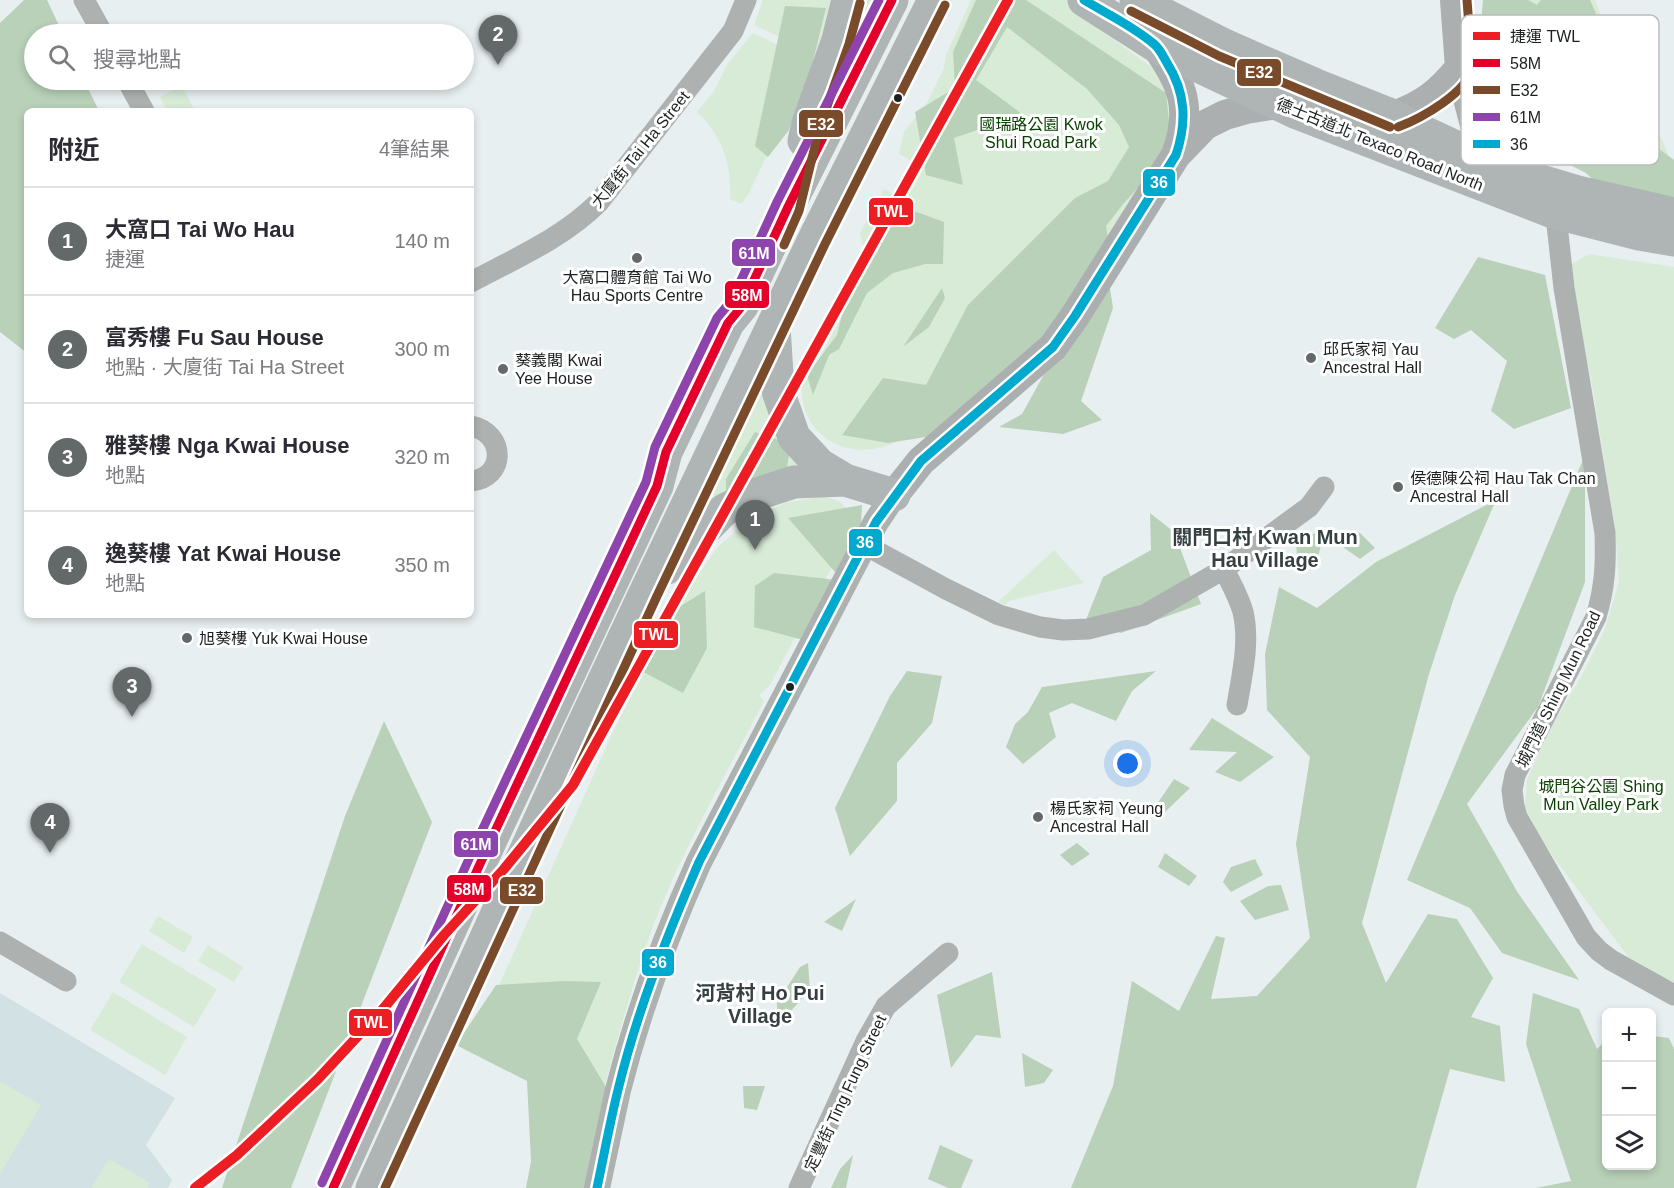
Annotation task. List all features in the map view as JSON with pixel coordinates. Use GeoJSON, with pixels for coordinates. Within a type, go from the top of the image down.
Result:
{"type":"FeatureCollection","features":[{"type":"Feature","properties":{"kind":"main road"},"geometry":{"type":"LineString","coordinates":[[788,207],[808,123],[838,40],[848,0]]}},
{"type":"Feature","properties":{"kind":"main road"},"geometry":{"type":"LineString","coordinates":[[333,1188],[489,844],[657,486],[666,452],[728,323],[742,306],[788,207],[892,0]]}},
{"type":"Feature","properties":{"kind":"main road"},"geometry":{"type":"LineString","coordinates":[[372,1188],[646,591],[814,239],[934,0]]}},
{"type":"Feature","properties":{"kind":"main road","name":"德士古道北 Texaco Road North"},"geometry":{"type":"LineString","coordinates":[[1136,0],[1224,45],[1394,116],[1461,149]]}},
{"type":"Feature","properties":{"kind":"main road"},"geometry":{"type":"LineString","coordinates":[[1455,0],[1461,72]]}},
{"type":"Feature","properties":{"kind":"main road","name":"德士古道北 Texaco Road North"},"geometry":{"type":"LineString","coordinates":[[1092,5],[1156,46],[1277,104],[1553,212],[1639,234],[1674,240]]}},
{"type":"Feature","properties":{"kind":"main road"},"geometry":{"type":"LineString","coordinates":[[774,324],[778,391],[794,437],[820,465],[845,480],[894,495],[921,460],[1053,347],[1075,316],[1176,155],[1184,135],[1184,106],[1172,69],[1156,46]]}},
{"type":"Feature","properties":{"kind":"main road"},"geometry":{"type":"LineString","coordinates":[[1394,116],[1419,106],[1441,91],[1460,68]]}},
{"type":"Feature","properties":{"kind":"main road"},"geometry":{"type":"LineString","coordinates":[[1176,155],[1205,125],[1236,112],[1277,104]]}},
{"type":"Feature","properties":{"kind":"main road","name":"德士古道北 Texaco Road North"},"geometry":{"type":"LineString","coordinates":[[1494,165],[1578,192],[1674,214]]}},
{"type":"Feature","properties":{"kind":"main road"},"geometry":{"type":"LineString","coordinates":[[1503,165],[1507,171]]}},
{"type":"Feature","properties":{"kind":"main road"},"geometry":{"type":"LineString","coordinates":[[646,591],[724,510],[757,494],[794,482],[845,480]]}},
{"type":"Feature","properties":{"kind":"street"},"geometry":{"type":"LineString","coordinates":[[84,0],[97,24]]}},
{"type":"Feature","properties":{"kind":"street","name":"大廈街 Tai Ha Street"},"geometry":{"type":"LineString","coordinates":[[474,280],[559,235],[581,220],[599,202],[733,31],[746,0]]}},
{"type":"Feature","properties":{"kind":"street"},"geometry":{"type":"LineString","coordinates":[[132,90],[142,108]]}},
{"type":"Feature","properties":{"kind":"street","name":"城門道 Shing Mun Road"},"geometry":{"type":"LineString","coordinates":[[1553,212],[1557,225],[1562,276],[1605,533],[1606,567],[1596,616],[1515,775],[1512,790],[1514,806],[1517,817],[1541,861],[1586,937],[1611,960],[1674,995]]}},
{"type":"Feature","properties":{"kind":"street"},"geometry":{"type":"LineString","coordinates":[[474,427],[488,433],[495,441],[497,451],[492,470],[486,477],[474,480]]}},
{"type":"Feature","properties":{"kind":"street"},"geometry":{"type":"LineString","coordinates":[[865,544],[946,589],[1017,622],[1063,630],[1088,629],[1144,615],[1224,569],[1309,507],[1324,487]]}},
{"type":"Feature","properties":{"kind":"street"},"geometry":{"type":"LineString","coordinates":[[597,1188],[619,1090],[637,1025],[674,918],[699,862],[876,522],[894,495]]}},
{"type":"Feature","properties":{"kind":"street"},"geometry":{"type":"LineString","coordinates":[[1224,569],[1243,611],[1245,625],[1244,657],[1237,705]]}},
{"type":"Feature","properties":{"kind":"street"},"geometry":{"type":"LineString","coordinates":[[0,942],[66,981]]}},
{"type":"Feature","properties":{"kind":"street","name":"定豐街 Ting Fung Street"},"geometry":{"type":"LineString","coordinates":[[799,1188],[876,1021],[886,1006],[948,952]]}},
{"type":"Feature","properties":{"kind":"shaded area"},"geometry":{"type":"Polygon","coordinates":[[[0,993],[175,1098],[146,1145],[172,1180],[168,1188],[0,1188],[0,993]]]}},
{"type":"Feature","properties":{"kind":"green space"},"geometry":{"type":"Polygon","coordinates":[[[24,0],[47,0],[58,24],[24,24],[24,90],[89,90],[98,108],[24,108],[24,351],[0,332],[0,23],[24,0]]]}},
{"type":"Feature","properties":{"kind":"green space"},"geometry":{"type":"Polygon","coordinates":[[[763,0],[873,0],[842,66],[754,25],[763,0]]]}},
{"type":"Feature","properties":{"kind":"green space","name":"國瑞路公園 Kwok Shui Road Park"},"geometry":{"type":"Polygon","coordinates":[[[971,0],[1106,0],[1092,23],[1154,69],[1162,78],[1176,125],[1088,276],[909,435],[885,446],[862,450],[841,446],[823,436],[810,421],[803,402],[802,379],[810,355],[818,359],[857,289],[859,260],[864,250],[860,233],[884,189],[902,199],[919,165],[899,154],[904,132],[927,103],[944,68],[946,55],[971,0]]]}},
{"type":"Feature","properties":{"kind":"green space"},"geometry":{"type":"Polygon","coordinates":[[[976,0],[1026,0],[1166,93],[1170,131],[1164,159],[1106,226],[1109,245],[1034,374],[944,434],[888,443],[842,435],[883,378],[926,385],[968,305],[1075,198],[1108,181],[1129,147],[1119,125],[1087,89],[1007,27],[976,80],[1030,120],[1006,120],[954,138],[963,185],[926,175],[915,112],[955,88],[953,52],[976,0]]]}},
{"type":"Feature","properties":{"kind":"green space"},"geometry":{"type":"Polygon","coordinates":[[[1483,0],[1595,0],[1601,15],[1485,15],[1483,0]]]}},
{"type":"Feature","properties":{"kind":"green space"},"geometry":{"type":"Polygon","coordinates":[[[1483,0],[1528,0],[1537,5],[1541,0],[1590,0],[1597,15],[1482,15],[1483,0]]]}},
{"type":"Feature","properties":{"kind":"green space"},"geometry":{"type":"Polygon","coordinates":[[[785,6],[826,8],[812,65],[789,130],[768,157],[755,146],[785,6]]]}},
{"type":"Feature","properties":{"kind":"green space"},"geometry":{"type":"Polygon","coordinates":[[[753,33],[799,55],[791,106],[742,204],[730,199],[729,175],[724,152],[713,131],[697,112],[714,91],[728,63],[753,33]]]}},
{"type":"Feature","properties":{"kind":"green space"},"geometry":{"type":"Polygon","coordinates":[[[174,90],[184,90],[193,108],[166,108],[160,97],[174,90]]]}},
{"type":"Feature","properties":{"kind":"green space"},"geometry":{"type":"Polygon","coordinates":[[[1661,137],[1674,169],[1659,165],[1659,138],[1661,137]]]}},
{"type":"Feature","properties":{"kind":"green space"},"geometry":{"type":"Polygon","coordinates":[[[1659,149],[1674,160],[1674,200],[1602,188],[1586,173],[1570,165],[1659,165],[1659,149]]]}},
{"type":"Feature","properties":{"kind":"green space"},"geometry":{"type":"Polygon","coordinates":[[[900,206],[944,222],[943,264],[925,264],[893,273],[867,293],[839,349],[829,355],[813,395],[807,375],[837,335],[851,278],[864,250],[900,206]]]}},
{"type":"Feature","properties":{"kind":"green space","name":"城門谷公園 Shing Mun Valley Park"},"geometry":{"type":"Polygon","coordinates":[[[1589,254],[1674,267],[1674,985],[1629,958],[1554,858],[1537,832],[1525,807],[1527,780],[1546,736],[1582,675],[1604,631],[1619,582],[1615,528],[1592,385],[1566,267],[1589,254]]]}},
{"type":"Feature","properties":{"kind":"green space"},"geometry":{"type":"Polygon","coordinates":[[[1478,257],[1545,275],[1571,408],[1514,429],[1491,411],[1507,361],[1471,330],[1454,339],[1435,328],[1478,257]]]}},
{"type":"Feature","properties":{"kind":"green space"},"geometry":{"type":"Polygon","coordinates":[[[1109,282],[1113,308],[1081,401],[1102,420],[1063,434],[999,427],[1022,414],[1048,367],[1109,282]]]}},
{"type":"Feature","properties":{"kind":"green space"},"geometry":{"type":"Polygon","coordinates":[[[942,288],[945,298],[929,327],[903,347],[942,288]]]}},
{"type":"Feature","properties":{"kind":"green space"},"geometry":{"type":"Polygon","coordinates":[[[762,391],[800,465],[716,499],[712,492],[756,395],[762,391]]]}},
{"type":"Feature","properties":{"kind":"green space"},"geometry":{"type":"Polygon","coordinates":[[[755,432],[785,442],[790,448],[787,469],[726,496],[726,479],[755,432]]]}},
{"type":"Feature","properties":{"kind":"green space"},"geometry":{"type":"Polygon","coordinates":[[[1585,455],[1585,582],[1538,707],[1467,804],[1518,893],[1579,980],[1502,953],[1470,908],[1407,880],[1585,455]]]}},
{"type":"Feature","properties":{"kind":"green space"},"geometry":{"type":"Polygon","coordinates":[[[824,496],[840,502],[848,510],[849,535],[770,685],[759,695],[764,701],[691,840],[665,897],[639,968],[602,1096],[479,1030],[612,734],[685,593],[717,548],[747,521],[785,503],[824,496]]]}},
{"type":"Feature","properties":{"kind":"green space"},"geometry":{"type":"Polygon","coordinates":[[[1496,500],[1455,595],[1429,674],[1362,923],[1386,983],[1428,914],[1457,919],[1493,978],[1471,1017],[1500,1026],[1505,1082],[1450,1069],[1416,1188],[1071,1188],[1113,1086],[1132,981],[1179,1011],[1216,936],[1225,938],[1211,999],[1257,996],[1310,938],[1296,844],[1310,757],[1267,710],[1265,654],[1279,587],[1317,608],[1376,562],[1496,500]]]}},
{"type":"Feature","properties":{"kind":"green space"},"geometry":{"type":"Polygon","coordinates":[[[862,505],[860,544],[835,572],[788,518],[862,505]]]}},
{"type":"Feature","properties":{"kind":"green space"},"geometry":{"type":"Polygon","coordinates":[[[1150,513],[1174,532],[1201,604],[1121,633],[1086,620],[1103,577],[1151,550],[1150,513]]]}},
{"type":"Feature","properties":{"kind":"green space"},"geometry":{"type":"Polygon","coordinates":[[[1325,529],[1318,557],[1297,556],[1296,541],[1325,529]]]}},
{"type":"Feature","properties":{"kind":"green space"},"geometry":{"type":"Polygon","coordinates":[[[1359,532],[1375,548],[1360,559],[1343,547],[1359,532]]]}},
{"type":"Feature","properties":{"kind":"green space"},"geometry":{"type":"Polygon","coordinates":[[[1054,550],[1084,583],[1009,601],[1005,605],[998,602],[1054,550]]]}},
{"type":"Feature","properties":{"kind":"green space"},"geometry":{"type":"Polygon","coordinates":[[[774,573],[837,580],[807,641],[754,627],[755,586],[774,573]]]}},
{"type":"Feature","properties":{"kind":"green space"},"geometry":{"type":"Polygon","coordinates":[[[705,591],[707,648],[683,693],[634,667],[658,620],[705,591]]]}},
{"type":"Feature","properties":{"kind":"green space"},"geometry":{"type":"Polygon","coordinates":[[[907,671],[942,676],[932,723],[897,763],[897,801],[850,856],[835,808],[890,696],[907,671]]]}},
{"type":"Feature","properties":{"kind":"green space"},"geometry":{"type":"Polygon","coordinates":[[[1156,671],[1132,691],[1116,721],[1072,703],[1049,713],[1056,737],[1023,764],[1006,747],[1015,724],[1028,712],[1042,687],[1156,671]]]}},
{"type":"Feature","properties":{"kind":"green space"},"geometry":{"type":"Polygon","coordinates":[[[1212,718],[1274,757],[1240,782],[1215,772],[1237,752],[1189,750],[1212,718]]]}},
{"type":"Feature","properties":{"kind":"green space"},"geometry":{"type":"Polygon","coordinates":[[[384,721],[432,822],[291,1188],[222,1188],[345,816],[384,721]]]}},
{"type":"Feature","properties":{"kind":"green space"},"geometry":{"type":"Polygon","coordinates":[[[1174,779],[1190,788],[1165,812],[1157,804],[1174,779]]]}},
{"type":"Feature","properties":{"kind":"green space"},"geometry":{"type":"Polygon","coordinates":[[[1077,843],[1090,854],[1072,866],[1060,855],[1077,843]]]}},
{"type":"Feature","properties":{"kind":"green space"},"geometry":{"type":"Polygon","coordinates":[[[1165,853],[1197,876],[1189,886],[1158,867],[1165,853]]]}},
{"type":"Feature","properties":{"kind":"green space"},"geometry":{"type":"Polygon","coordinates":[[[1255,859],[1263,875],[1231,892],[1223,882],[1231,867],[1255,859]]]}},
{"type":"Feature","properties":{"kind":"green space"},"geometry":{"type":"Polygon","coordinates":[[[1281,885],[1289,910],[1255,920],[1240,901],[1268,886],[1281,885]]]}},
{"type":"Feature","properties":{"kind":"green space"},"geometry":{"type":"Polygon","coordinates":[[[856,899],[842,931],[824,922],[856,899]]]}},
{"type":"Feature","properties":{"kind":"green space"},"geometry":{"type":"Polygon","coordinates":[[[158,916],[193,937],[184,953],[149,931],[158,916]]]}},
{"type":"Feature","properties":{"kind":"green space"},"geometry":{"type":"Polygon","coordinates":[[[142,944],[217,989],[194,1027],[119,982],[142,944]]]}},
{"type":"Feature","properties":{"kind":"green space"},"geometry":{"type":"Polygon","coordinates":[[[208,945],[243,967],[234,982],[198,961],[208,945]]]}},
{"type":"Feature","properties":{"kind":"green space"},"geometry":{"type":"Polygon","coordinates":[[[808,963],[810,990],[778,1025],[777,1003],[800,967],[808,963]]]}},
{"type":"Feature","properties":{"kind":"green space"},"geometry":{"type":"Polygon","coordinates":[[[992,972],[1001,1038],[976,1035],[951,1068],[937,995],[992,972]]]}},
{"type":"Feature","properties":{"kind":"green space"},"geometry":{"type":"Polygon","coordinates":[[[565,981],[601,982],[577,1039],[609,1092],[588,1188],[526,1188],[531,1161],[527,1081],[456,1045],[496,985],[565,981]]]}},
{"type":"Feature","properties":{"kind":"green space"},"geometry":{"type":"Polygon","coordinates":[[[113,992],[187,1037],[165,1075],[90,1030],[113,992]]]}},
{"type":"Feature","properties":{"kind":"green space"},"geometry":{"type":"Polygon","coordinates":[[[1533,993],[1579,1009],[1597,1049],[1602,1044],[1602,1170],[1656,1170],[1656,1036],[1669,1038],[1674,1049],[1674,1188],[1536,1188],[1571,1181],[1526,1044],[1533,993]]]}},
{"type":"Feature","properties":{"kind":"green space"},"geometry":{"type":"Polygon","coordinates":[[[1022,1053],[1053,1070],[1044,1083],[1025,1087],[1022,1053]]]}},
{"type":"Feature","properties":{"kind":"green space"},"geometry":{"type":"Polygon","coordinates":[[[0,1083],[41,1105],[0,1174],[0,1083]]]}},
{"type":"Feature","properties":{"kind":"green space"},"geometry":{"type":"Polygon","coordinates":[[[743,1086],[765,1086],[757,1110],[744,1108],[743,1086]]]}},
{"type":"Feature","properties":{"kind":"green space"},"geometry":{"type":"Polygon","coordinates":[[[940,1145],[973,1160],[961,1188],[948,1188],[928,1179],[940,1145]]]}},
{"type":"Feature","properties":{"kind":"green space"},"geometry":{"type":"Polygon","coordinates":[[[853,1155],[846,1188],[831,1188],[840,1169],[853,1155]]]}},
{"type":"Feature","properties":{"kind":"green space"},"geometry":{"type":"Polygon","coordinates":[[[109,1159],[150,1183],[147,1188],[91,1188],[109,1159]]]}},
{"type":"Feature","properties":{"kind":"metro line","name":"TWL"},"geometry":{"type":"LineString","coordinates":[[195,1188],[237,1155],[318,1079],[383,1009],[573,785],[1008,0]]}},
{"type":"Feature","properties":{"kind":"transit line","name":"61M"},"geometry":{"type":"LineString","coordinates":[[322,1183],[478,839],[646,482],[655,447],[717,318],[732,300],[777,202],[879,0]]}},
{"type":"Feature","properties":{"kind":"transit line","name":"58M"},"geometry":{"type":"LineString","coordinates":[[333,1188],[489,844],[657,486],[666,452],[728,323],[742,306],[788,207],[892,0]]}},
{"type":"Feature","properties":{"kind":"transit line","name":"36"},"geometry":{"type":"LineString","coordinates":[[597,1188],[615,1102],[634,1031],[664,946],[687,890],[699,862],[876,522],[921,461],[1053,347],[1075,316],[1176,155],[1182,131],[1183,108],[1178,85],[1161,53],[1154,44],[1120,20],[1084,0]]}},
{"type":"Feature","properties":{"kind":"transit line","name":"E32"},"geometry":{"type":"LineString","coordinates":[[1467,0],[1468,15]]}},
{"type":"Feature","properties":{"kind":"transit line","name":"E32"},"geometry":{"type":"LineString","coordinates":[[784,245],[799,211],[820,126],[849,44],[860,3]]}},
{"type":"Feature","properties":{"kind":"transit line","name":"E32"},"geometry":{"type":"LineString","coordinates":[[385,1188],[657,596],[825,244],[945,5]]}},
{"type":"Feature","properties":{"kind":"transit line","name":"E32"},"geometry":{"type":"LineString","coordinates":[[1131,11],[1219,56],[1390,127]]}},
{"type":"Feature","properties":{"kind":"transit line","name":"E32"},"geometry":{"type":"LineString","coordinates":[[1398,127],[1430,111],[1461,87]]}},
{"type":"Feature","properties":{"kind":"place","name":"富秀樓 Fu Sau House"},"geometry":{"type":"Point","coordinates":[498,65]}},
{"type":"Feature","properties":{"kind":"place","name":"大窩口體育館 Tai Wo Hau Sports Centre"},"geometry":{"type":"Point","coordinates":[637,258]}},
{"type":"Feature","properties":{"kind":"place","name":"邱氏家祠 Yau Ancestral Hall"},"geometry":{"type":"Point","coordinates":[1311,358]}},
{"type":"Feature","properties":{"kind":"place","name":"葵義閣 Kwai Yee House"},"geometry":{"type":"Point","coordinates":[503,369]}},
{"type":"Feature","properties":{"kind":"place","name":"侯德陳公祠 Hau Tak Chan Ancestral Hall"},"geometry":{"type":"Point","coordinates":[1398,487]}},
{"type":"Feature","properties":{"kind":"place","name":"大窩口 Tai Wo Hau"},"geometry":{"type":"Point","coordinates":[755,550]}},
{"type":"Feature","properties":{"kind":"place","name":"旭葵樓 Yuk Kwai House"},"geometry":{"type":"Point","coordinates":[187,638]}},
{"type":"Feature","properties":{"kind":"place","name":"雅葵樓 Nga Kwai House"},"geometry":{"type":"Point","coordinates":[132,717]}},
{"type":"Feature","properties":{"kind":"place","name":"楊氏家祠 Yeung Ancestral Hall"},"geometry":{"type":"Point","coordinates":[1038,817]}},
{"type":"Feature","properties":{"kind":"place","name":"逸葵樓 Yat Kwai House"},"geometry":{"type":"Point","coordinates":[50,853]}},
{"type":"Feature","properties":{"kind":"district","name":"關門口村 Kwan Mun Hau Village"},"geometry":{"type":"Point","coordinates":[1265,548]}},
{"type":"Feature","properties":{"kind":"district","name":"河背村 Ho Pui Village"},"geometry":{"type":"Point","coordinates":[760,1004]}}]}
